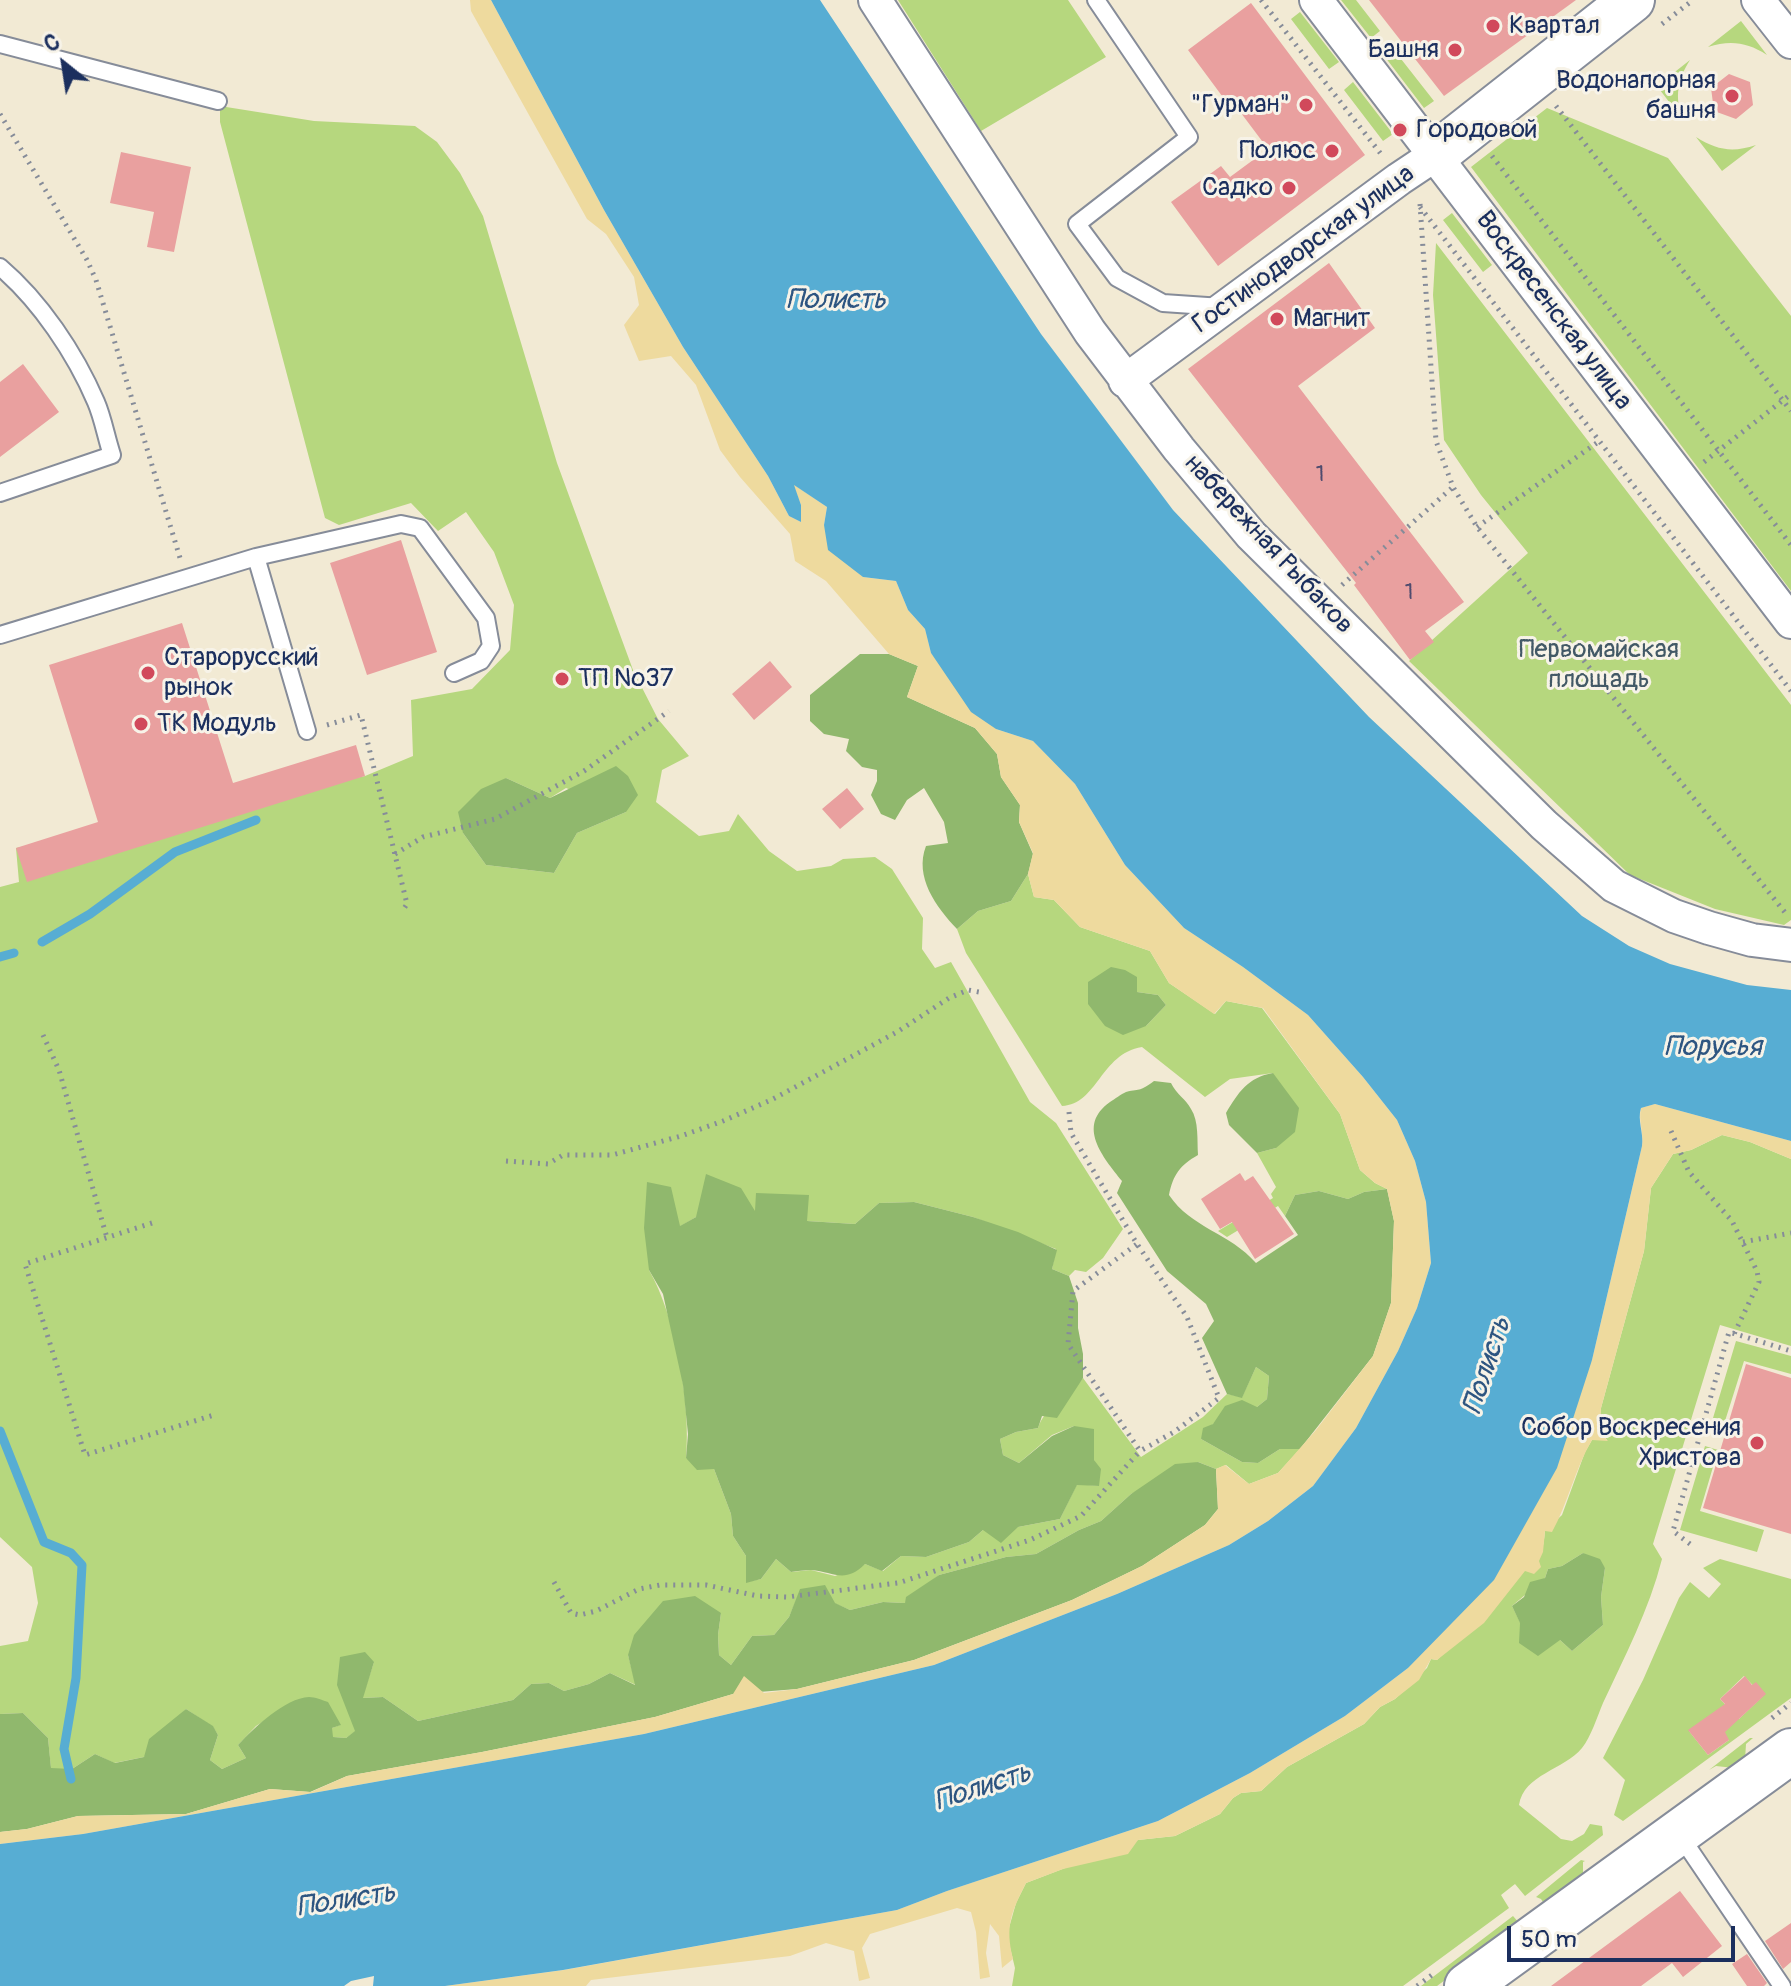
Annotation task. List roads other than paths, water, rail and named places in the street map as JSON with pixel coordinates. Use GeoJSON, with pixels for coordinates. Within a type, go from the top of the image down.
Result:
{"type":"FeatureCollection","features":[{"type":"Feature","properties":{"kind":"street","name":"набережная Рыбаков"},"geometry":{"type":"LineString","coordinates":[[875,0],[1125,381],[1214,492],[1320,604],[1544,825],[1614,886],[1674,916],[1709,928],[1752,940],[1791,945]]}},
{"type":"Feature","properties":{"kind":"street","name":"Воскресенская улица"},"geometry":{"type":"LineString","coordinates":[[1316,0],[1450,144],[1681,480],[1791,622]]}},
{"type":"Feature","properties":{"kind":"street","name":"Гостинодворская улица"},"geometry":{"type":"LineString","coordinates":[[1125,381],[1450,144],[1632,0]]}},
{"type":"Feature","properties":{"kind":"street"},"geometry":{"type":"LineString","coordinates":[[1758,0],[1791,42]]}},
{"type":"Feature","properties":{"kind":"street"},"geometry":{"type":"LineString","coordinates":[[1467,1986],[1791,1751]]}},
{"type":"Feature","properties":{"kind":"lane"},"geometry":{"type":"LineString","coordinates":[[1096,0],[1189,137],[1077,224],[1117,278],[1163,303],[1227,307]]}},
{"type":"Feature","properties":{"kind":"lane"},"geometry":{"type":"LineString","coordinates":[[0,44],[218,101]]}},
{"type":"Feature","properties":{"kind":"lane"},"geometry":{"type":"LineString","coordinates":[[0,267],[31,297],[65,345],[96,402],[112,455],[0,493]]}},
{"type":"Feature","properties":{"kind":"lane"},"geometry":{"type":"LineString","coordinates":[[0,635],[256,557],[401,524],[420,528],[486,618],[491,646],[481,661],[454,673]]}},
{"type":"Feature","properties":{"kind":"lane"},"geometry":{"type":"LineString","coordinates":[[256,557],[307,731]]}},
{"type":"Feature","properties":{"kind":"lane"},"geometry":{"type":"LineString","coordinates":[[1678,1833],[1782,1986]]}},
{"type":"Feature","properties":{"kind":"water"},"geometry":{"type":"Polygon","coordinates":[[[491,0],[820,0],[1041,334],[1173,510],[1369,717],[1582,916],[1629,946],[1670,964],[1747,985],[1791,990],[1791,1141],[1655,1104],[1641,1108],[1642,1146],[1592,1360],[1557,1468],[1494,1580],[1408,1668],[1345,1716],[1250,1773],[1158,1821],[897,1910],[563,1970],[445,1986],[373,1986],[374,1976],[351,1981],[344,1986],[0,1986],[0,1844],[83,1834],[644,1734],[934,1665],[1117,1594],[1229,1545],[1268,1521],[1313,1486],[1356,1428],[1398,1351],[1417,1308],[1431,1263],[1426,1202],[1415,1161],[1397,1120],[1363,1077],[1308,1015],[1184,928],[1125,865],[1075,784],[1033,741],[996,729],[971,712],[931,653],[925,629],[908,610],[896,581],[863,577],[828,550],[824,525],[827,507],[794,485],[801,505],[801,522],[789,516],[768,476],[683,347],[604,210],[491,0]]]}},
{"type":"Feature","properties":{"kind":"waterway"},"geometry":{"type":"LineString","coordinates":[[42,942],[90,914],[175,852],[256,820]]}},
{"type":"Feature","properties":{"kind":"waterway"},"geometry":{"type":"LineString","coordinates":[[0,957],[14,953]]}},
{"type":"Feature","properties":{"kind":"waterway"},"geometry":{"type":"LineString","coordinates":[[0,1431],[44,1542],[71,1553],[82,1565],[76,1678],[64,1749],[71,1779]]}},
{"type":"Feature","properties":{"kind":"place","name":"Квартал"},"geometry":{"type":"Point","coordinates":[1493,26]}},
{"type":"Feature","properties":{"kind":"place","name":"Башня"},"geometry":{"type":"Point","coordinates":[1455,50]}},
{"type":"Feature","properties":{"kind":"place","name":"Водонапорная башня"},"geometry":{"type":"Point","coordinates":[1732,96]}},
{"type":"Feature","properties":{"kind":"place","name":"\"Гурман\""},"geometry":{"type":"Point","coordinates":[1306,105]}},
{"type":"Feature","properties":{"kind":"place","name":"Городовой"},"geometry":{"type":"Point","coordinates":[1400,130]}},
{"type":"Feature","properties":{"kind":"place","name":"Полюс"},"geometry":{"type":"Point","coordinates":[1332,151]}},
{"type":"Feature","properties":{"kind":"place","name":"Садко"},"geometry":{"type":"Point","coordinates":[1289,188]}},
{"type":"Feature","properties":{"kind":"place","name":"Магнит"},"geometry":{"type":"Point","coordinates":[1277,319]}},
{"type":"Feature","properties":{"kind":"place","name":"Старорусский рынок"},"geometry":{"type":"Point","coordinates":[148,673]}},
{"type":"Feature","properties":{"kind":"place","name":"ТП №37"},"geometry":{"type":"Point","coordinates":[562,679]}},
{"type":"Feature","properties":{"kind":"place","name":"ТК Модуль"},"geometry":{"type":"Point","coordinates":[141,724]}},
{"type":"Feature","properties":{"kind":"place","name":"Собор Воскресения Христова"},"geometry":{"type":"Point","coordinates":[1757,1443]}},
{"type":"Feature","properties":{"kind":"water label","name":"Полисть"},"geometry":{"type":"Point","coordinates":[836,301]}},
{"type":"Feature","properties":{"kind":"water label","name":"Порусья"},"geometry":{"type":"Point","coordinates":[1713,1048]}},
{"type":"Feature","properties":{"kind":"water label","name":"Полисть"},"geometry":{"type":"Point","coordinates":[1488,1366]}},
{"type":"Feature","properties":{"kind":"water label","name":"Полисть"},"geometry":{"type":"Point","coordinates":[983,1788]}},
{"type":"Feature","properties":{"kind":"water label","name":"Полисть"},"geometry":{"type":"Point","coordinates":[346,1901]}},
{"type":"Feature","properties":{"kind":"park label","name":"Первомайская площадь"},"geometry":{"type":"Point","coordinates":[1599,665]}}]}
